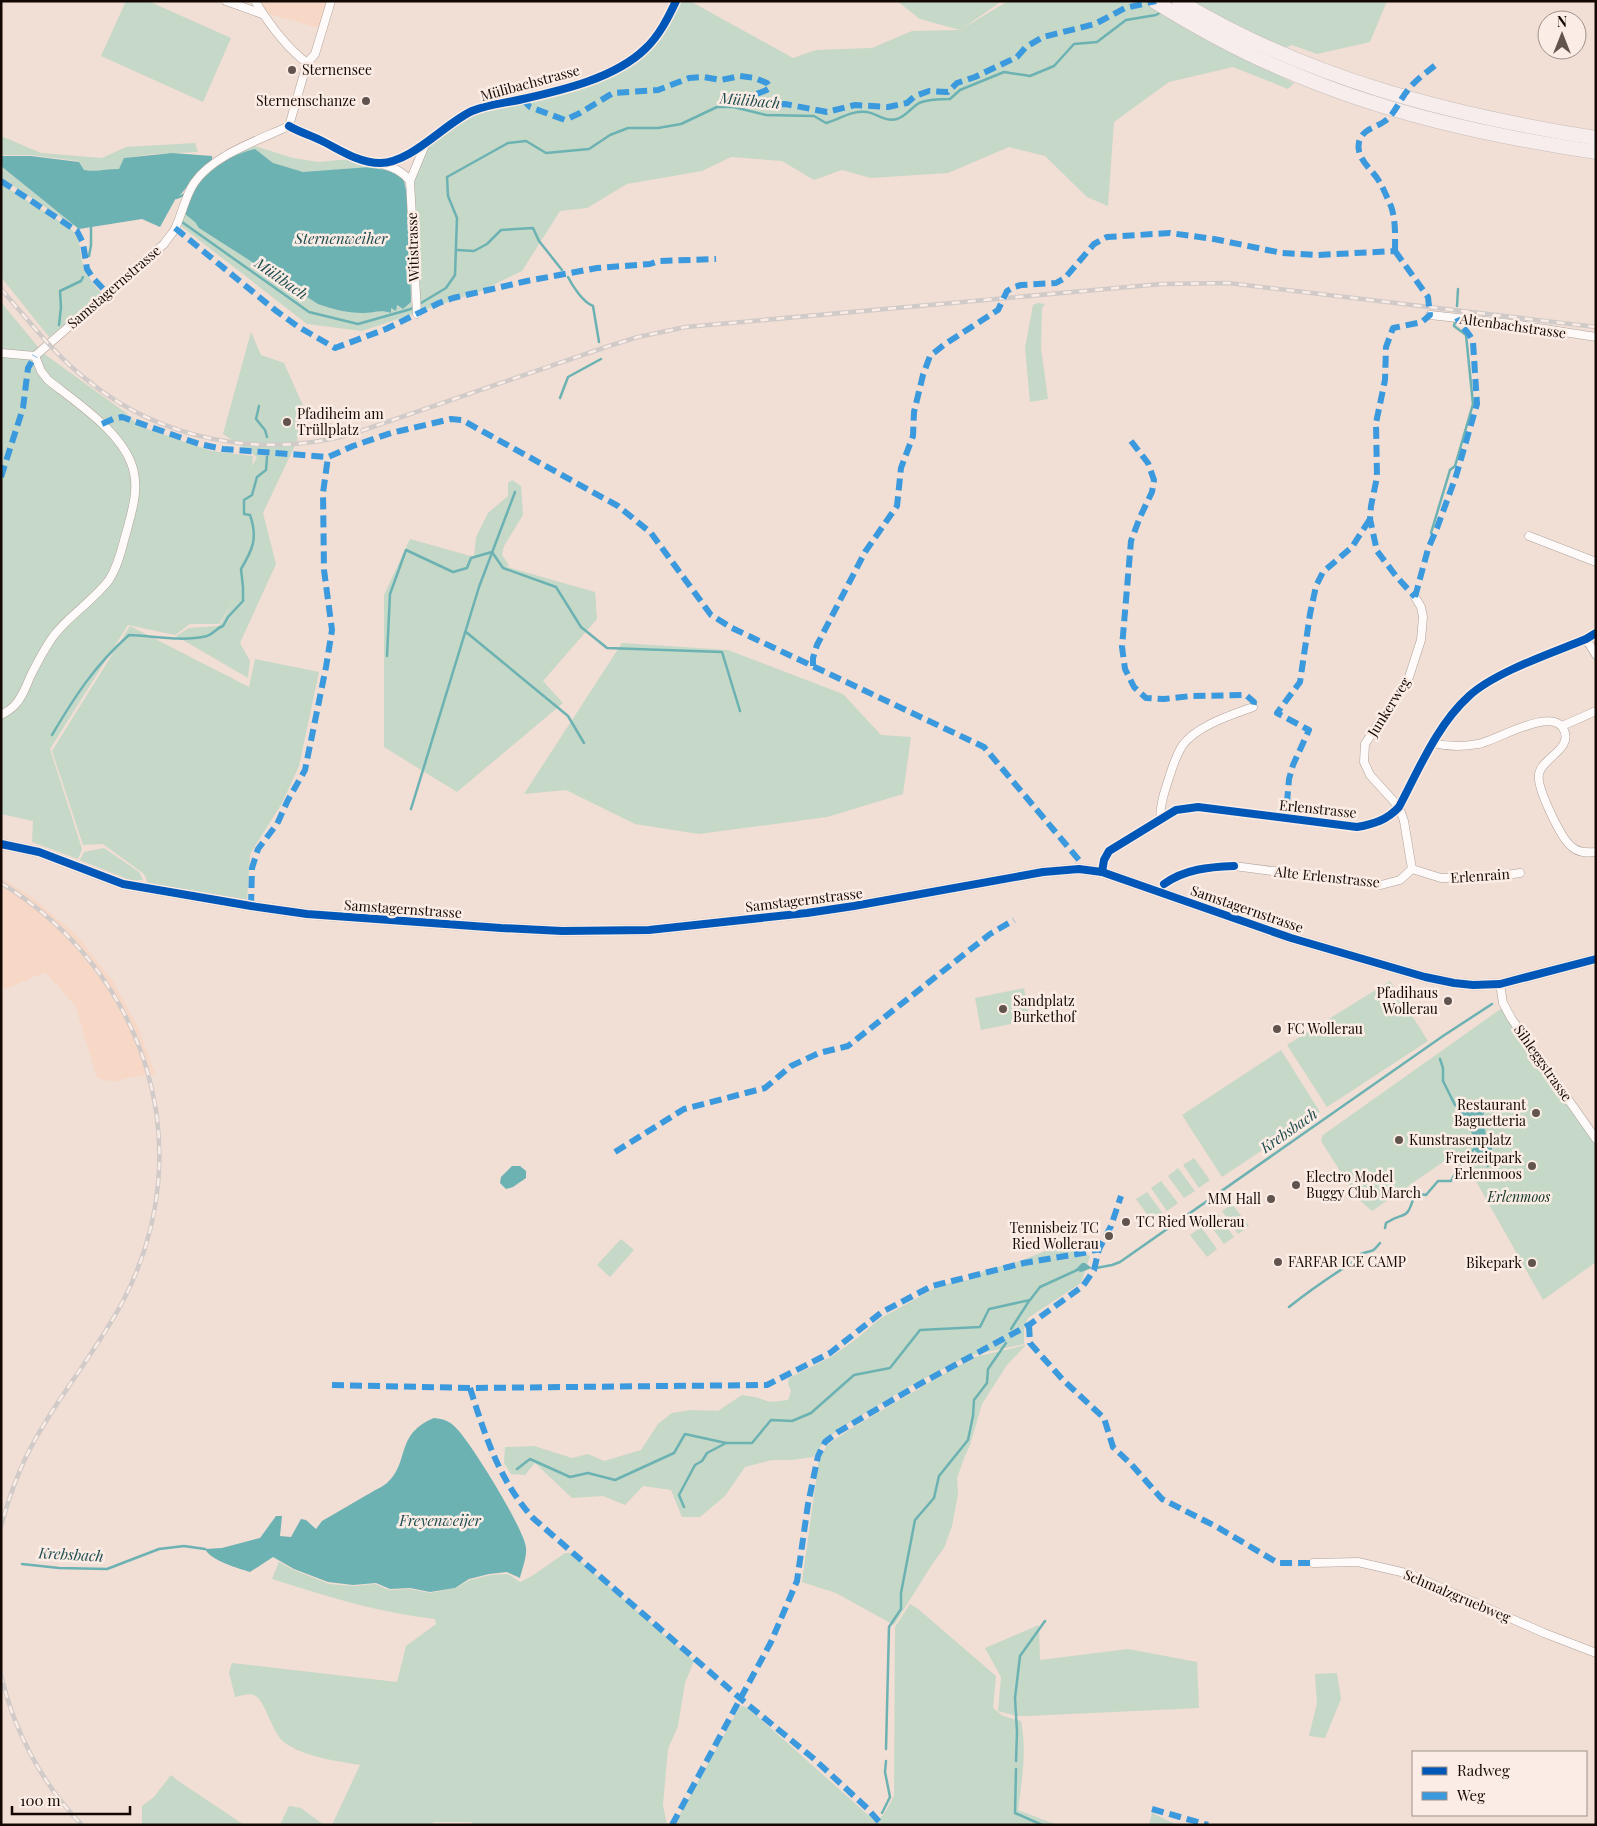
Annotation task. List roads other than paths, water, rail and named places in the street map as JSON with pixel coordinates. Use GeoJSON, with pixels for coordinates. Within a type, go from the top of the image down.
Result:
{"type":"FeatureCollection","features":[{"type":"Feature","properties":{"kind":"highway"},"geometry":{"type":"LineString","coordinates":[[1154,1],[1192,24],[1254,49],[1391,94],[1483,117],[1596,138]]}},
{"type":"Feature","properties":{"kind":"highway"},"geometry":{"type":"LineString","coordinates":[[1179,1],[1254,49],[1311,81],[1397,110],[1488,133],[1596,152]]}},
{"type":"Feature","properties":{"kind":"street"},"geometry":{"type":"LineString","coordinates":[[226,1],[262,14]]}},
{"type":"Feature","properties":{"kind":"street"},"geometry":{"type":"LineString","coordinates":[[255,1],[262,14],[294,53],[307,63]]}},
{"type":"Feature","properties":{"kind":"street"},"geometry":{"type":"LineString","coordinates":[[331,1],[315,54],[307,63],[289,126],[329,144],[350,156],[382,164],[404,173],[410,181]]}},
{"type":"Feature","properties":{"kind":"street","name":"Mülibachstrasse"},"geometry":{"type":"LineString","coordinates":[[382,164],[426,145],[453,122],[472,111],[494,104],[569,87],[612,72],[647,48],[676,1]]}},
{"type":"Feature","properties":{"kind":"street","name":"Samstagernstrasse"},"geometry":{"type":"LineString","coordinates":[[35,356],[164,244],[175,228],[187,196],[195,182],[206,170],[221,159],[289,126]]}},
{"type":"Feature","properties":{"kind":"street","name":"Witistrasse"},"geometry":{"type":"LineString","coordinates":[[417,314],[410,181],[426,145]]}},
{"type":"Feature","properties":{"kind":"street","name":"Altenbachstrasse"},"geometry":{"type":"LineString","coordinates":[[1430,315],[1513,324],[1596,337]]}},
{"type":"Feature","properties":{"kind":"street"},"geometry":{"type":"LineString","coordinates":[[1,353],[35,356],[41,371],[48,380],[102,424],[119,441],[128,456],[134,472],[135,488],[133,507],[116,566],[109,579],[62,626],[50,641],[40,655],[21,697],[14,707],[1,716]]}},
{"type":"Feature","properties":{"kind":"street"},"geometry":{"type":"LineString","coordinates":[[1529,536],[1596,562]]}},
{"type":"Feature","properties":{"kind":"street","name":"Junkerweg"},"geometry":{"type":"LineString","coordinates":[[1399,806],[1370,774],[1364,762],[1364,754],[1365,744],[1409,677],[1421,640],[1423,617],[1421,607],[1415,598]]}},
{"type":"Feature","properties":{"kind":"street","name":"Erlenstrasse"},"geometry":{"type":"LineString","coordinates":[[1102,872],[1105,857],[1109,851],[1176,810],[1198,807],[1357,827],[1375,824],[1392,815],[1399,806],[1433,743],[1450,717],[1470,695],[1514,670],[1596,633]]}},
{"type":"Feature","properties":{"kind":"street"},"geometry":{"type":"LineString","coordinates":[[1586,639],[1596,655]]}},
{"type":"Feature","properties":{"kind":"street"},"geometry":{"type":"LineString","coordinates":[[1160,820],[1160,806],[1173,766],[1183,746],[1191,737],[1216,720],[1253,707]]}},
{"type":"Feature","properties":{"kind":"street"},"geometry":{"type":"LineString","coordinates":[[1562,726],[1596,711]]}},
{"type":"Feature","properties":{"kind":"street"},"geometry":{"type":"LineString","coordinates":[[1433,743],[1448,747],[1480,744],[1542,720],[1554,721],[1562,726],[1565,736],[1563,746],[1542,765],[1538,776],[1539,787],[1564,839],[1582,853],[1596,852]]}},
{"type":"Feature","properties":{"kind":"street"},"geometry":{"type":"LineString","coordinates":[[1399,806],[1404,821],[1412,869]]}},
{"type":"Feature","properties":{"kind":"street","name":"Samstagernstrasse"},"geometry":{"type":"LineString","coordinates":[[1,844],[39,852],[122,884],[270,909],[317,915],[562,931],[650,930],[778,916],[854,906],[1063,869],[1087,869],[1102,872],[1261,928],[1425,977],[1473,985],[1500,984],[1596,959]]}},
{"type":"Feature","properties":{"kind":"street","name":"Alte Erlenstrasse"},"geometry":{"type":"LineString","coordinates":[[1234,866],[1381,885],[1400,880],[1412,869]]}},
{"type":"Feature","properties":{"kind":"street","name":"Erlenrain"},"geometry":{"type":"LineString","coordinates":[[1412,869],[1441,878],[1493,878],[1520,873]]}},
{"type":"Feature","properties":{"kind":"street","name":"Sihleggstrasse"},"geometry":{"type":"LineString","coordinates":[[1500,984],[1503,1003],[1512,1018],[1596,1139]]}},
{"type":"Feature","properties":{"kind":"street","name":"Schmalzgruebweg"},"geometry":{"type":"LineString","coordinates":[[1313,1563],[1358,1562],[1410,1574],[1544,1633],[1596,1653]]}},
{"type":"Feature","properties":{"kind":"water","name":"Sternenweiher"},"geometry":{"type":"Polygon","coordinates":[[[255,149],[273,163],[303,172],[370,167],[390,171],[403,177],[409,202],[411,302],[403,309],[397,305],[396,311],[391,308],[391,313],[380,311],[351,312],[318,304],[199,228],[185,214],[188,202],[201,181],[231,157],[255,149]]]}},
{"type":"Feature","properties":{"kind":"water"},"geometry":{"type":"Polygon","coordinates":[[[172,153],[212,156],[212,162],[195,176],[176,198],[160,227],[142,219],[79,229],[1,166],[1,156],[31,156],[79,162],[84,170],[93,171],[119,169],[124,158],[172,153]]]}},
{"type":"Feature","properties":{"kind":"water"},"geometry":{"type":"Polygon","coordinates":[[[1455,1105],[1485,1106],[1483,1118],[1486,1136],[1491,1144],[1493,1154],[1488,1168],[1474,1149],[1474,1137],[1455,1105]]]}},
{"type":"Feature","properties":{"kind":"water"},"geometry":{"type":"Polygon","coordinates":[[[512,1166],[520,1166],[526,1171],[526,1178],[513,1187],[506,1189],[500,1183],[501,1177],[512,1166]]]}},
{"type":"Feature","properties":{"kind":"water"},"geometry":{"type":"Polygon","coordinates":[[[1082,1263],[1092,1268],[1081,1272],[1075,1270],[1082,1263]]]}},
{"type":"Feature","properties":{"kind":"water","name":"Freyenweijer"},"geometry":{"type":"Polygon","coordinates":[[[434,1418],[452,1424],[464,1437],[485,1468],[517,1524],[526,1548],[520,1578],[507,1572],[469,1579],[455,1588],[430,1592],[410,1588],[390,1589],[376,1583],[353,1585],[328,1582],[294,1569],[273,1557],[250,1572],[213,1557],[205,1549],[222,1548],[260,1538],[276,1516],[282,1516],[280,1536],[291,1537],[301,1519],[306,1520],[316,1529],[322,1521],[388,1482],[395,1474],[413,1432],[422,1424],[434,1418]]]}},
{"type":"Feature","properties":{"kind":"waterway","name":"Mülibach"},"geometry":{"type":"LineString","coordinates":[[182,222],[309,312],[358,324],[411,309],[446,288],[455,275],[457,218],[448,196],[447,177],[508,143],[526,141],[546,153],[589,149],[610,135],[628,128],[658,128],[681,124],[717,107],[733,107],[766,115],[814,116],[826,123],[862,112],[871,113],[885,119],[897,119],[919,103],[930,100],[950,99],[960,90],[1004,72],[1030,76],[1054,66],[1074,44],[1097,42],[1126,20],[1156,15],[1161,12]]}},
{"type":"Feature","properties":{"kind":"waterway","name":"Mülibach"},"geometry":{"type":"LineString","coordinates":[[176,198],[186,194]]}},
{"type":"Feature","properties":{"kind":"waterway"},"geometry":{"type":"LineString","coordinates":[[89,256],[91,227]]}},
{"type":"Feature","properties":{"kind":"waterway"},"geometry":{"type":"LineString","coordinates":[[457,250],[474,251],[487,244],[501,230],[533,228],[539,241],[562,270]]}},
{"type":"Feature","properties":{"kind":"waterway"},"geometry":{"type":"LineString","coordinates":[[59,325],[60,291],[81,281],[83,277]]}},
{"type":"Feature","properties":{"kind":"waterway"},"geometry":{"type":"LineString","coordinates":[[568,277],[575,290],[593,306],[599,342]]}},
{"type":"Feature","properties":{"kind":"waterway"},"geometry":{"type":"LineString","coordinates":[[1457,306],[1458,289]]}},
{"type":"Feature","properties":{"kind":"waterway"},"geometry":{"type":"LineString","coordinates":[[1431,533],[1450,470],[1455,466],[1473,404],[1466,335],[1454,326],[1455,322]]}},
{"type":"Feature","properties":{"kind":"waterway"},"geometry":{"type":"LineString","coordinates":[[560,398],[568,377],[601,359]]}},
{"type":"Feature","properties":{"kind":"waterway"},"geometry":{"type":"LineString","coordinates":[[259,406],[256,419],[265,430],[267,437]]}},
{"type":"Feature","properties":{"kind":"waterway"},"geometry":{"type":"LineString","coordinates":[[52,735],[86,682],[129,635],[178,639],[207,636],[223,626],[228,617],[243,601],[241,569],[249,555],[254,537],[250,515],[244,514],[244,500],[252,495],[257,477],[266,470],[267,457]]}},
{"type":"Feature","properties":{"kind":"waterway"},"geometry":{"type":"LineString","coordinates":[[411,809],[479,587],[515,492]]}},
{"type":"Feature","properties":{"kind":"waterway"},"geometry":{"type":"LineString","coordinates":[[387,656],[390,594],[406,550],[453,572],[467,568],[471,558],[492,552],[503,568],[556,587],[581,627],[607,648],[722,652],[740,711]]}},
{"type":"Feature","properties":{"kind":"waterway"},"geometry":{"type":"LineString","coordinates":[[466,632],[568,716],[584,743]]}},
{"type":"Feature","properties":{"kind":"waterway","name":"Krebsbach"},"geometry":{"type":"LineString","coordinates":[[1096,1268],[1120,1262],[1443,1036],[1492,1004]]}},
{"type":"Feature","properties":{"kind":"waterway"},"geometry":{"type":"LineString","coordinates":[[1440,1059],[1443,1068],[1443,1081],[1455,1105]]}},
{"type":"Feature","properties":{"kind":"waterway"},"geometry":{"type":"LineString","coordinates":[[1385,1228],[1386,1223],[1407,1213],[1414,1196],[1426,1195],[1438,1181],[1451,1181],[1459,1166],[1474,1149]]}},
{"type":"Feature","properties":{"kind":"waterway"},"geometry":{"type":"LineString","coordinates":[[1289,1307],[1353,1262],[1361,1254],[1373,1250],[1380,1243]]}},
{"type":"Feature","properties":{"kind":"waterway","name":"Krebsbach"},"geometry":{"type":"LineString","coordinates":[[517,1469],[530,1459],[570,1477],[588,1473],[615,1480],[674,1453],[685,1434],[726,1443],[752,1443],[771,1420],[792,1421],[811,1413],[854,1375],[890,1368],[920,1330],[980,1327],[989,1309],[1030,1300],[1040,1287],[1077,1270]]}},
{"type":"Feature","properties":{"kind":"waterway"},"geometry":{"type":"LineString","coordinates":[[1011,1329],[1029,1301]]}},
{"type":"Feature","properties":{"kind":"waterway"},"geometry":{"type":"LineString","coordinates":[[886,1749],[889,1627],[901,1609],[901,1593],[915,1520],[934,1498],[939,1476],[968,1440],[974,1400],[987,1383],[988,1369],[1006,1343]]}},
{"type":"Feature","properties":{"kind":"waterway"},"geometry":{"type":"LineString","coordinates":[[684,1507],[679,1495],[695,1465],[702,1461],[707,1453],[726,1443]]}},
{"type":"Feature","properties":{"kind":"waterway","name":"Krebsbach"},"geometry":{"type":"LineString","coordinates":[[22,1564],[59,1568],[107,1569],[159,1549],[184,1546],[205,1549]]}},
{"type":"Feature","properties":{"kind":"waterway"},"geometry":{"type":"LineString","coordinates":[[1016,1761],[1015,1698],[1020,1656],[1045,1621]]}},
{"type":"Feature","properties":{"kind":"waterway"},"geometry":{"type":"LineString","coordinates":[[882,1813],[890,1797],[885,1772],[886,1761]]}},
{"type":"Feature","properties":{"kind":"waterway"},"geometry":{"type":"LineString","coordinates":[[1016,1769],[1015,1813],[1042,1825]]}},
{"type":"Feature","properties":{"kind":"railway"},"geometry":{"type":"LineString","coordinates":[[1,289],[42,337],[75,370],[116,401],[147,417],[179,430],[213,439],[247,444],[282,445],[352,434],[609,346],[638,337],[686,327],[1161,284],[1228,283],[1596,327]]}},
{"type":"Feature","properties":{"kind":"railway"},"geometry":{"type":"LineString","coordinates":[[1,883],[51,920],[92,964],[124,1014],[146,1068],[158,1125],[158,1184],[147,1243],[123,1301],[112,1321],[48,1418],[25,1459],[1,1527]]}},
{"type":"Feature","properties":{"kind":"railway"},"geometry":{"type":"LineString","coordinates":[[1,1675],[14,1716],[31,1756],[54,1792],[82,1825]]}},
{"type":"Feature","properties":{"kind":"place","name":"Sternensee"},"geometry":{"type":"Point","coordinates":[292,70]}},
{"type":"Feature","properties":{"kind":"place","name":"Sternenschanze"},"geometry":{"type":"Point","coordinates":[366,101]}},
{"type":"Feature","properties":{"kind":"place","name":"Pfadiheim am Trüllplatz"},"geometry":{"type":"Point","coordinates":[287,422]}},
{"type":"Feature","properties":{"kind":"place","name":"Pfadihaus Wollerau"},"geometry":{"type":"Point","coordinates":[1448,1001]}},
{"type":"Feature","properties":{"kind":"place","name":"Sandplatz Burkethof"},"geometry":{"type":"Point","coordinates":[1003,1009]}},
{"type":"Feature","properties":{"kind":"place","name":"FC Wollerau"},"geometry":{"type":"Point","coordinates":[1277,1029]}},
{"type":"Feature","properties":{"kind":"place","name":"Restaurant Baguetteria"},"geometry":{"type":"Point","coordinates":[1536,1113]}},
{"type":"Feature","properties":{"kind":"place","name":"Kunstrasenplatz"},"geometry":{"type":"Point","coordinates":[1399,1140]}},
{"type":"Feature","properties":{"kind":"place","name":"Freizeitpark Erlenmoos"},"geometry":{"type":"Point","coordinates":[1532,1166]}},
{"type":"Feature","properties":{"kind":"place","name":"Electro Model Buggy Club March"},"geometry":{"type":"Point","coordinates":[1296,1185]}},
{"type":"Feature","properties":{"kind":"place","name":"MM Hall"},"geometry":{"type":"Point","coordinates":[1271,1199]}},
{"type":"Feature","properties":{"kind":"place","name":"TC Ried Wollerau"},"geometry":{"type":"Point","coordinates":[1126,1222]}},
{"type":"Feature","properties":{"kind":"place","name":"Tennisbeiz TC Ried Wollerau"},"geometry":{"type":"Point","coordinates":[1109,1236]}},
{"type":"Feature","properties":{"kind":"place","name":"FARFAR ICE CAMP"},"geometry":{"type":"Point","coordinates":[1278,1262]}},
{"type":"Feature","properties":{"kind":"place","name":"Bikepark"},"geometry":{"type":"Point","coordinates":[1532,1263]}},
{"type":"Feature","properties":{"kind":"park label","name":"Erlenmoos"},"geometry":{"type":"Point","coordinates":[1519,1197]}}]}
